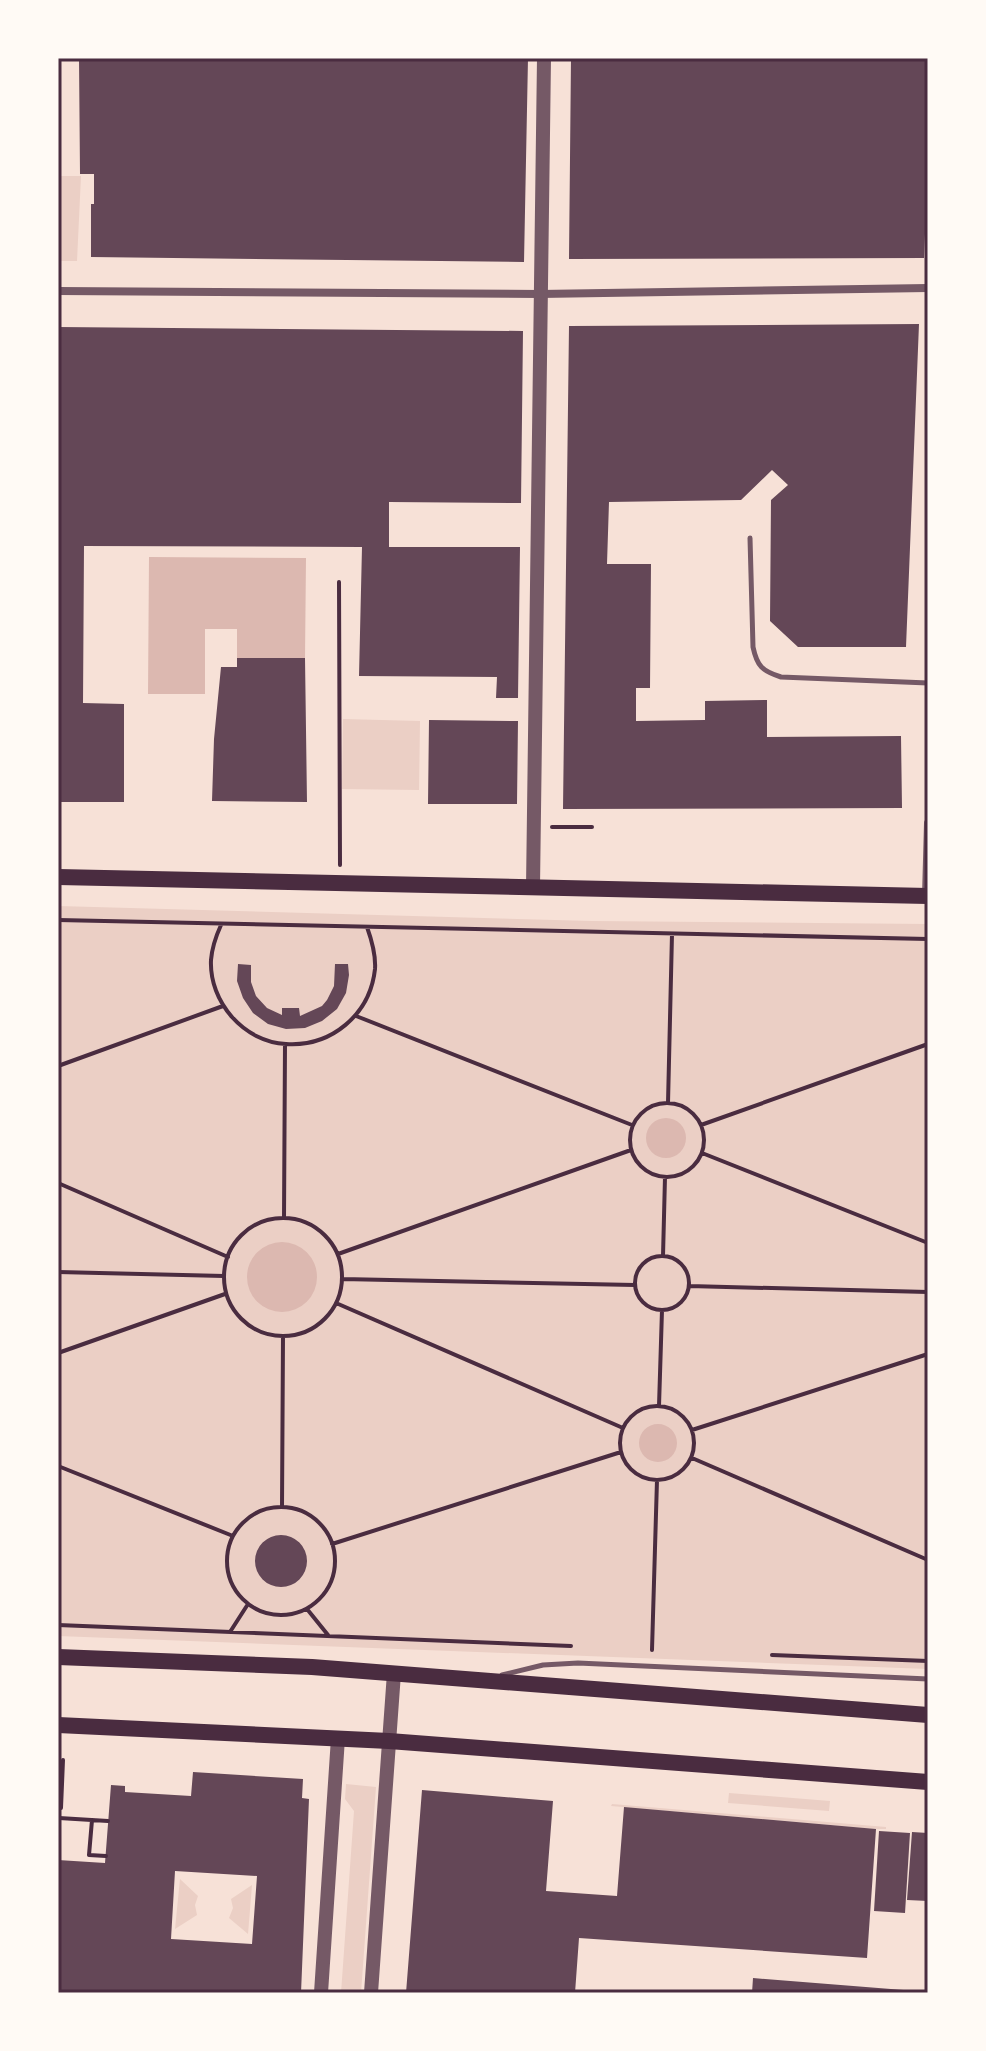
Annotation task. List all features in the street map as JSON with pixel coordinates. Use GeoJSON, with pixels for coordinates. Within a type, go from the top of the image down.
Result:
{"type":"FeatureCollection","features":[{"type":"Feature","properties":{"kind":"main road"},"geometry":{"type":"LineString","coordinates":[[58,877],[927,896]]}},
{"type":"Feature","properties":{"kind":"main road"},"geometry":{"type":"LineString","coordinates":[[58,1657],[312,1667],[928,1715]]}},
{"type":"Feature","properties":{"kind":"main road"},"geometry":{"type":"LineString","coordinates":[[58,1725],[389,1741],[928,1782]]}},
{"type":"Feature","properties":{"kind":"street"},"geometry":{"type":"LineString","coordinates":[[533,887],[544,58]]}},
{"type":"Feature","properties":{"kind":"street"},"geometry":{"type":"LineString","coordinates":[[58,291],[540,294],[928,288]]}},
{"type":"Feature","properties":{"kind":"street"},"geometry":{"type":"LineString","coordinates":[[927,896],[928,823]]}},
{"type":"Feature","properties":{"kind":"street"},"geometry":{"type":"LineString","coordinates":[[371,1993],[394,1673]]}},
{"type":"Feature","properties":{"kind":"street"},"geometry":{"type":"LineString","coordinates":[[321,1993],[338,1738]]}},
{"type":"Feature","properties":{"kind":"lane"},"geometry":{"type":"LineString","coordinates":[[750,538],[753,647],[756,662],[767,673],[781,677],[928,683]]}},
{"type":"Feature","properties":{"kind":"lane"},"geometry":{"type":"LineString","coordinates":[[469,1679],[514,1673],[543,1665],[578,1663],[928,1679]]}},
{"type":"Feature","properties":{"kind":"path"},"geometry":{"type":"LineString","coordinates":[[339,582],[340,883]]}},
{"type":"Feature","properties":{"kind":"path"},"geometry":{"type":"LineString","coordinates":[[533,827],[592,827]]}},
{"type":"Feature","properties":{"kind":"path"},"geometry":{"type":"LineString","coordinates":[[58,920],[928,939]]}},
{"type":"Feature","properties":{"kind":"path"},"geometry":{"type":"LineString","coordinates":[[221,924],[211,961],[216,991],[223,1006],[249,1032],[285,1044],[311,1043],[329,1036],[356,1016],[369,993],[375,968],[374,947],[367,927]]}},
{"type":"Feature","properties":{"kind":"path"},"geometry":{"type":"LineString","coordinates":[[668,1103],[672,934]]}},
{"type":"Feature","properties":{"kind":"path"},"geometry":{"type":"LineString","coordinates":[[58,1066],[223,1006]]}},
{"type":"Feature","properties":{"kind":"path"},"geometry":{"type":"LineString","coordinates":[[356,1016],[632,1125]]}},
{"type":"Feature","properties":{"kind":"path"},"geometry":{"type":"LineString","coordinates":[[284,1218],[285,1044]]}},
{"type":"Feature","properties":{"kind":"path"},"geometry":{"type":"LineString","coordinates":[[701,1125],[928,1044]]}},
{"type":"Feature","properties":{"kind":"path"},"geometry":{"type":"LineString","coordinates":[[658,1104],[677,1104],[691,1111],[701,1125],[704,1139],[702,1153],[685,1173],[656,1176],[638,1163],[631,1150],[632,1125],[638,1116],[658,1104]]}},
{"type":"Feature","properties":{"kind":"path"},"geometry":{"type":"LineString","coordinates":[[338,1254],[631,1150]]}},
{"type":"Feature","properties":{"kind":"path"},"geometry":{"type":"LineString","coordinates":[[702,1153],[928,1243]]}},
{"type":"Feature","properties":{"kind":"path"},"geometry":{"type":"LineString","coordinates":[[663,1256],[665,1177]]}},
{"type":"Feature","properties":{"kind":"path"},"geometry":{"type":"LineString","coordinates":[[58,1183],[228,1257]]}},
{"type":"Feature","properties":{"kind":"path"},"geometry":{"type":"LineString","coordinates":[[284,1218],[298,1219],[323,1233],[338,1254],[342,1279],[340,1293],[327,1316],[318,1324],[283,1336],[255,1329],[243,1320],[226,1294],[224,1276],[235,1242],[249,1229],[266,1220],[284,1218]]}},
{"type":"Feature","properties":{"kind":"path"},"geometry":{"type":"LineString","coordinates":[[663,1256],[679,1263],[689,1286],[680,1303],[662,1310],[644,1303],[635,1285],[636,1276],[646,1262],[663,1256]]}},
{"type":"Feature","properties":{"kind":"path"},"geometry":{"type":"LineString","coordinates":[[58,1272],[224,1276]]}},
{"type":"Feature","properties":{"kind":"path"},"geometry":{"type":"LineString","coordinates":[[342,1279],[635,1285]]}},
{"type":"Feature","properties":{"kind":"path"},"geometry":{"type":"LineString","coordinates":[[689,1286],[928,1292]]}},
{"type":"Feature","properties":{"kind":"path"},"geometry":{"type":"LineString","coordinates":[[58,1353],[226,1294]]}},
{"type":"Feature","properties":{"kind":"path"},"geometry":{"type":"LineString","coordinates":[[335,1303],[623,1428]]}},
{"type":"Feature","properties":{"kind":"path"},"geometry":{"type":"LineString","coordinates":[[659,1406],[662,1310]]}},
{"type":"Feature","properties":{"kind":"path"},"geometry":{"type":"LineString","coordinates":[[282,1507],[283,1336]]}},
{"type":"Feature","properties":{"kind":"path"},"geometry":{"type":"LineString","coordinates":[[692,1430],[928,1354]]}},
{"type":"Feature","properties":{"kind":"path"},"geometry":{"type":"LineString","coordinates":[[659,1406],[679,1413],[689,1423],[695,1446],[692,1458],[680,1474],[657,1480],[647,1479],[630,1469],[621,1452],[620,1438],[623,1428],[636,1413],[647,1407],[659,1406]]}},
{"type":"Feature","properties":{"kind":"path"},"geometry":{"type":"LineString","coordinates":[[332,1544],[621,1452]]}},
{"type":"Feature","properties":{"kind":"path"},"geometry":{"type":"LineString","coordinates":[[692,1458],[928,1560]]}},
{"type":"Feature","properties":{"kind":"path"},"geometry":{"type":"LineString","coordinates":[[58,1466],[233,1536]]}},
{"type":"Feature","properties":{"kind":"path"},"geometry":{"type":"LineString","coordinates":[[652,1650],[657,1480]]}},
{"type":"Feature","properties":{"kind":"path"},"geometry":{"type":"LineString","coordinates":[[282,1507],[299,1510],[325,1529],[336,1559],[334,1574],[319,1599],[307,1609],[277,1615],[248,1604],[235,1590],[228,1573],[228,1554],[233,1536],[242,1524],[268,1509],[282,1507]]}},
{"type":"Feature","properties":{"kind":"path"},"geometry":{"type":"LineString","coordinates":[[230,1632],[248,1604]]}},
{"type":"Feature","properties":{"kind":"path"},"geometry":{"type":"LineString","coordinates":[[307,1609],[329,1636]]}},
{"type":"Feature","properties":{"kind":"path"},"geometry":{"type":"LineString","coordinates":[[58,1625],[575,1647]]}},
{"type":"Feature","properties":{"kind":"path"},"geometry":{"type":"LineString","coordinates":[[760,1654],[928,1661]]}},
{"type":"Feature","properties":{"kind":"path"},"geometry":{"type":"LineString","coordinates":[[63,1760],[58,1818],[108,1821]]}},
{"type":"Feature","properties":{"kind":"path"},"geometry":{"type":"LineString","coordinates":[[58,1799],[61,1808]]}},
{"type":"Feature","properties":{"kind":"path"},"geometry":{"type":"LineString","coordinates":[[92,1820],[89,1855],[106,1856]]}},
{"type":"Feature","properties":{"kind":"shaded area"},"geometry":{"type":"Polygon","coordinates":[[[58,176],[81,176],[77,261],[58,261],[58,176]]]}},
{"type":"Feature","properties":{"kind":"shaded area"},"geometry":{"type":"Polygon","coordinates":[[[149,557],[306,558],[305,658],[237,658],[237,629],[205,629],[205,694],[148,694],[149,557]]]}},
{"type":"Feature","properties":{"kind":"shaded area"},"geometry":{"type":"Polygon","coordinates":[[[343,719],[420,721],[419,790],[342,789],[343,719]]]}},
{"type":"Feature","properties":{"kind":"shaded area"},"geometry":{"type":"Polygon","coordinates":[[[58,906],[592,921],[928,924],[928,1669],[58,1636],[58,906]]]}},
{"type":"Feature","properties":{"kind":"shaded area"},"geometry":{"type":"Polygon","coordinates":[[[666,1118],[680,1124],[686,1138],[680,1152],[666,1158],[652,1152],[646,1138],[652,1124],[666,1118]]]}},
{"type":"Feature","properties":{"kind":"shaded area"},"geometry":{"type":"Polygon","coordinates":[[[289,1242],[311,1257],[317,1277],[315,1291],[307,1302],[296,1310],[275,1312],[257,1302],[249,1291],[247,1270],[257,1252],[268,1244],[289,1242]]]}},
{"type":"Feature","properties":{"kind":"shaded area"},"geometry":{"type":"Polygon","coordinates":[[[658,1424],[672,1429],[677,1443],[672,1457],[658,1462],[644,1457],[639,1443],[644,1429],[658,1424]]]}},
{"type":"Feature","properties":{"kind":"shaded area"},"geometry":{"type":"Polygon","coordinates":[[[346,1784],[376,1787],[361,1993],[341,1993],[354,1811],[345,1799],[346,1784]]]}},
{"type":"Feature","properties":{"kind":"shaded area"},"geometry":{"type":"Polygon","coordinates":[[[729,1793],[830,1801],[829,1811],[728,1803],[729,1793]]]}},
{"type":"Feature","properties":{"kind":"shaded area"},"geometry":{"type":"Polygon","coordinates":[[[611,1806],[886,1827],[886,1829],[611,1806]]]}},
{"type":"Feature","properties":{"kind":"shaded area"},"geometry":{"type":"Polygon","coordinates":[[[180,1879],[198,1896],[195,1905],[197,1915],[175,1929],[180,1879]]]}},
{"type":"Feature","properties":{"kind":"shaded area"},"geometry":{"type":"Polygon","coordinates":[[[252,1885],[248,1934],[229,1918],[233,1908],[231,1899],[252,1885]]]}},
{"type":"Feature","properties":{"kind":"building"},"geometry":{"type":"Polygon","coordinates":[[[79,58],[528,58],[524,262],[91,257],[94,174],[80,174],[79,58]]]}},
{"type":"Feature","properties":{"kind":"building"},"geometry":{"type":"Polygon","coordinates":[[[571,58],[928,58],[924,258],[569,259],[571,58]]]}},
{"type":"Feature","properties":{"kind":"building"},"geometry":{"type":"Polygon","coordinates":[[[919,324],[906,647],[798,647],[770,621],[771,500],[788,485],[772,470],[741,500],[609,502],[607,564],[651,564],[650,688],[636,688],[636,721],[705,720],[705,701],[767,700],[767,737],[901,736],[902,808],[563,809],[569,326],[919,324]]]}},
{"type":"Feature","properties":{"kind":"building"},"geometry":{"type":"Polygon","coordinates":[[[58,327],[523,331],[521,503],[389,502],[389,547],[520,547],[518,698],[496,698],[497,677],[359,676],[362,547],[84,546],[83,703],[124,704],[124,802],[58,802],[58,327]]]}},
{"type":"Feature","properties":{"kind":"building"},"geometry":{"type":"Polygon","coordinates":[[[237,658],[305,658],[307,802],[212,801],[221,667],[237,667],[237,658]]]}},
{"type":"Feature","properties":{"kind":"building"},"geometry":{"type":"Polygon","coordinates":[[[429,720],[518,721],[517,804],[428,804],[429,720]]]}},
{"type":"Feature","properties":{"kind":"building"},"geometry":{"type":"Polygon","coordinates":[[[238,964],[251,965],[251,982],[256,996],[267,1008],[282,1015],[282,1008],[299,1008],[300,1016],[322,1006],[334,986],[335,964],[348,964],[346,993],[337,1009],[322,1021],[305,1028],[286,1029],[268,1024],[253,1013],[237,981],[238,964]]]}},
{"type":"Feature","properties":{"kind":"building"},"geometry":{"type":"Polygon","coordinates":[[[281,1535],[300,1542],[307,1561],[300,1580],[281,1587],[262,1580],[255,1561],[262,1542],[281,1535]]]}},
{"type":"Feature","properties":{"kind":"building"},"geometry":{"type":"Polygon","coordinates":[[[193,1772],[303,1779],[302,1798],[309,1799],[301,1993],[58,1993],[58,1860],[105,1863],[111,1785],[125,1786],[125,1792],[191,1796],[193,1772]],[[175,1871],[171,1939],[252,1944],[257,1876],[175,1871]]]}},
{"type":"Feature","properties":{"kind":"building"},"geometry":{"type":"Polygon","coordinates":[[[422,1790],[553,1801],[546,1891],[617,1896],[624,1807],[876,1829],[867,1958],[579,1938],[575,1993],[406,1993],[422,1790]]]}},
{"type":"Feature","properties":{"kind":"building"},"geometry":{"type":"Polygon","coordinates":[[[879,1831],[910,1833],[905,1913],[874,1911],[879,1831]]]}},
{"type":"Feature","properties":{"kind":"building"},"geometry":{"type":"Polygon","coordinates":[[[912,1832],[928,1833],[928,1901],[907,1900],[912,1832]]]}},
{"type":"Feature","properties":{"kind":"building"},"geometry":{"type":"Polygon","coordinates":[[[753,1978],[916,1991],[916,1993],[752,1993],[753,1978]]]}}]}
